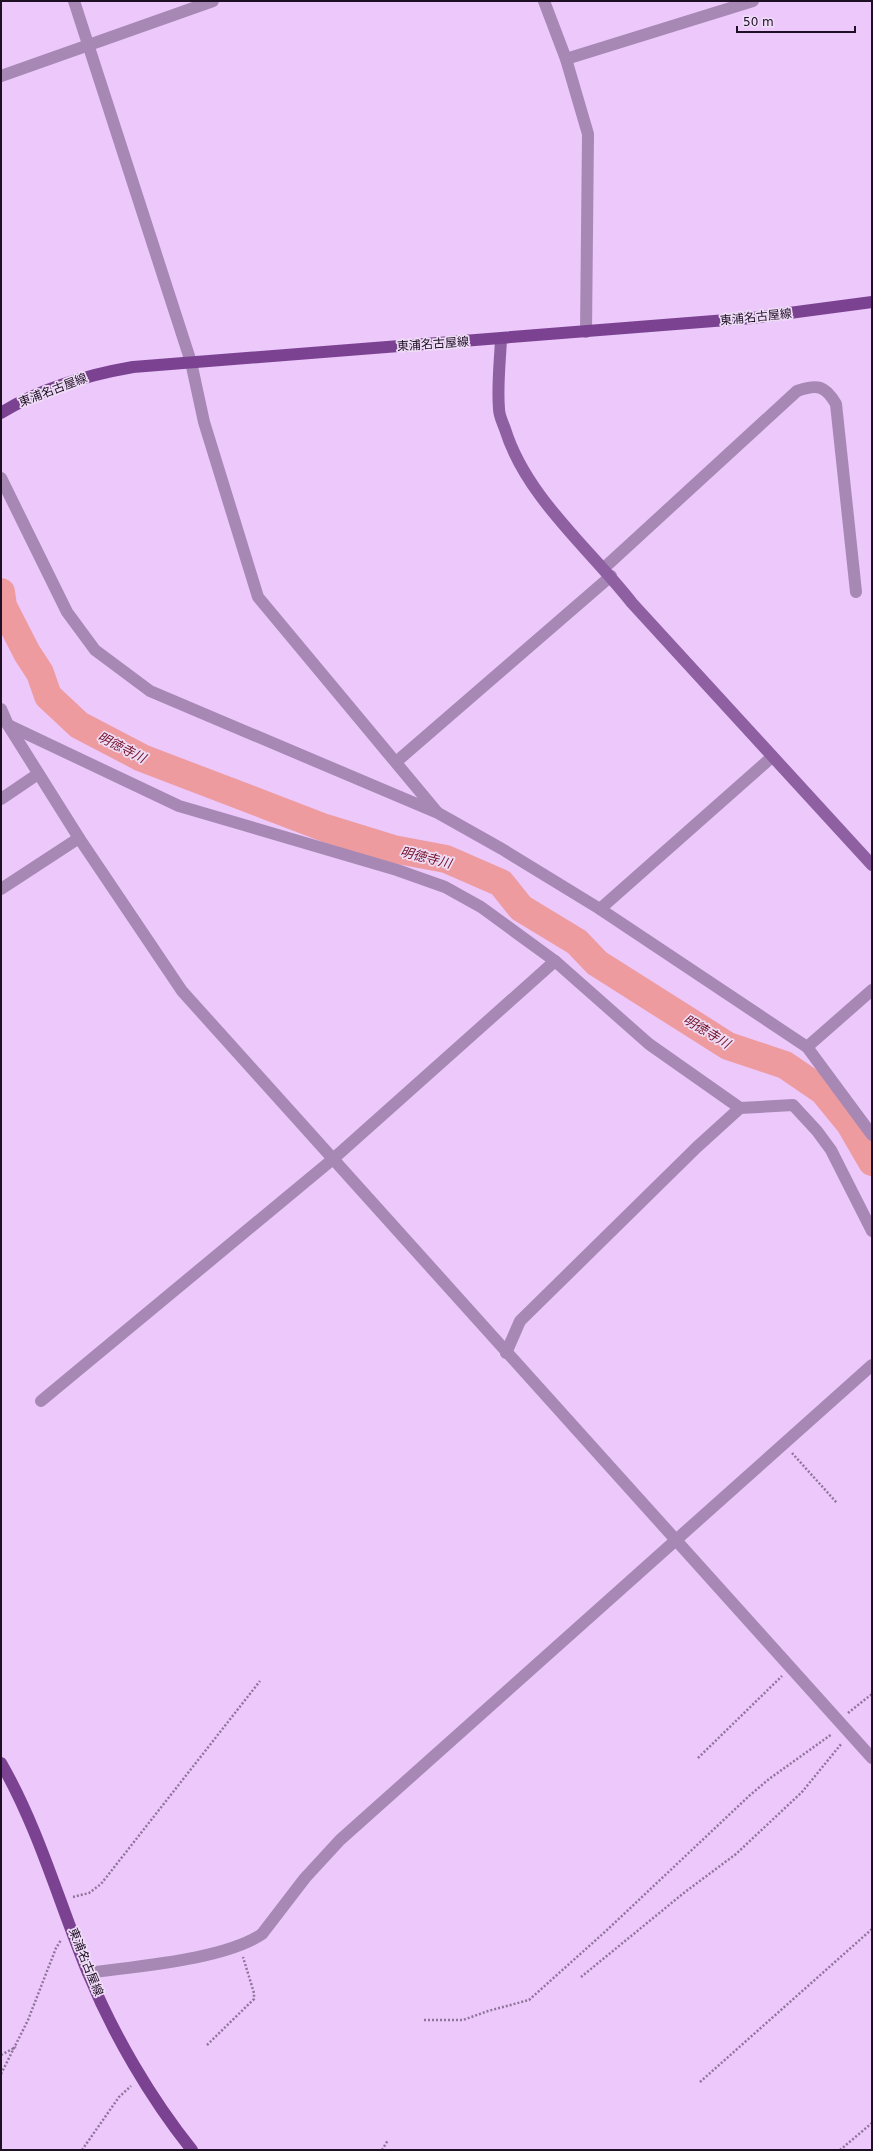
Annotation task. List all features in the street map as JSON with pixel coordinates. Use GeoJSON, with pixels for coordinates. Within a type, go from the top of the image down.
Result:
{"type":"FeatureCollection","features":[{"type":"Feature","properties":{"kind":"main road","name":"東浦名古屋線"},"geometry":{"type":"LineString","coordinates":[[1,413],[13,405],[70,381],[126,368],[752,318],[872,302]]}},
{"type":"Feature","properties":{"kind":"main road","name":"東浦名古屋線"},"geometry":{"type":"LineString","coordinates":[[1,1763],[30,1822],[88,1973],[124,2046],[159,2105],[192,2150]]}},
{"type":"Feature","properties":{"kind":"street"},"geometry":{"type":"LineString","coordinates":[[74,1],[90,45],[191,362],[204,422],[258,597],[438,813]]}},
{"type":"Feature","properties":{"kind":"street"},"geometry":{"type":"LineString","coordinates":[[1,76],[213,1]]}},
{"type":"Feature","properties":{"kind":"street"},"geometry":{"type":"LineString","coordinates":[[544,1],[566,59],[588,134],[586,332]]}},
{"type":"Feature","properties":{"kind":"street"},"geometry":{"type":"LineString","coordinates":[[566,59],[753,1]]}},
{"type":"Feature","properties":{"kind":"street"},"geometry":{"type":"LineString","coordinates":[[501,339],[499,410],[510,448],[530,482],[632,603],[872,865]]}},
{"type":"Feature","properties":{"kind":"street"},"geometry":{"type":"LineString","coordinates":[[396,762],[607,572],[797,391],[811,386],[820,387],[830,393],[836,404],[856,592]]}},
{"type":"Feature","properties":{"kind":"street"},"geometry":{"type":"LineString","coordinates":[[1,478],[67,612],[95,650],[150,691],[438,813],[502,849],[600,909],[807,1047],[872,1135]]}},
{"type":"Feature","properties":{"kind":"street"},"geometry":{"type":"LineString","coordinates":[[1,709],[8,725],[79,838],[182,991],[506,1353],[872,1758]]}},
{"type":"Feature","properties":{"kind":"street"},"geometry":{"type":"LineString","coordinates":[[8,725],[179,806],[397,870],[445,887],[481,907],[555,961],[649,1044],[740,1108],[793,1105],[817,1131],[831,1150],[872,1231]]}},
{"type":"Feature","properties":{"kind":"street"},"geometry":{"type":"LineString","coordinates":[[600,909],[772,757]]}},
{"type":"Feature","properties":{"kind":"street"},"geometry":{"type":"LineString","coordinates":[[1,799],[38,774]]}},
{"type":"Feature","properties":{"kind":"street"},"geometry":{"type":"LineString","coordinates":[[1,889],[79,838]]}},
{"type":"Feature","properties":{"kind":"street"},"geometry":{"type":"LineString","coordinates":[[41,1401],[333,1159],[555,961]]}},
{"type":"Feature","properties":{"kind":"street"},"geometry":{"type":"LineString","coordinates":[[807,1047],[872,990]]}},
{"type":"Feature","properties":{"kind":"street"},"geometry":{"type":"LineString","coordinates":[[506,1353],[520,1321],[697,1147],[740,1108]]}},
{"type":"Feature","properties":{"kind":"street"},"geometry":{"type":"LineString","coordinates":[[88,1973],[179,1960],[220,1951],[254,1940],[262,1934],[305,1878],[340,1840],[872,1365]]}},
{"type":"Feature","properties":{"kind":"path"},"geometry":{"type":"LineString","coordinates":[[784,1444],[837,1503]]}},
{"type":"Feature","properties":{"kind":"path"},"geometry":{"type":"LineString","coordinates":[[698,1758],[791,1667]]}},
{"type":"Feature","properties":{"kind":"path"},"geometry":{"type":"LineString","coordinates":[[61,1900],[89,1893],[101,1884],[260,1681]]}},
{"type":"Feature","properties":{"kind":"path"},"geometry":{"type":"LineString","coordinates":[[424,2020],[463,2020],[488,2011],[529,2000],[607,1930],[749,1796],[769,1779],[825,1740],[872,1694]]}},
{"type":"Feature","properties":{"kind":"path"},"geometry":{"type":"LineString","coordinates":[[581,1977],[685,1892],[742,1849],[802,1792],[839,1746],[852,1735]]}},
{"type":"Feature","properties":{"kind":"path"},"geometry":{"type":"LineString","coordinates":[[700,2082],[872,1929]]}},
{"type":"Feature","properties":{"kind":"path"},"geometry":{"type":"LineString","coordinates":[[1,2074],[16,2046],[56,1948],[60,1941],[73,1932]]}},
{"type":"Feature","properties":{"kind":"path"},"geometry":{"type":"LineString","coordinates":[[207,2045],[254,1999],[254,1993],[245,1960],[238,1946]]}},
{"type":"Feature","properties":{"kind":"path"},"geometry":{"type":"LineString","coordinates":[[1,2054],[16,2046]]}},
{"type":"Feature","properties":{"kind":"path"},"geometry":{"type":"LineString","coordinates":[[82,2150],[119,2097],[142,2076]]}},
{"type":"Feature","properties":{"kind":"path"},"geometry":{"type":"LineString","coordinates":[[840,2150],[872,2123]]}},
{"type":"Feature","properties":{"kind":"path"},"geometry":{"type":"LineString","coordinates":[[382,2150],[388,2140]]}},
{"type":"Feature","properties":{"kind":"waterway","name":"明徳寺川"},"geometry":{"type":"LineString","coordinates":[[1,592],[3,606],[27,653],[40,673],[48,696],[79,725],[142,758],[325,828],[393,849],[446,859],[501,883],[521,908],[577,942],[597,963],[728,1046],[785,1065],[823,1091],[850,1124],[872,1162]]}}]}
